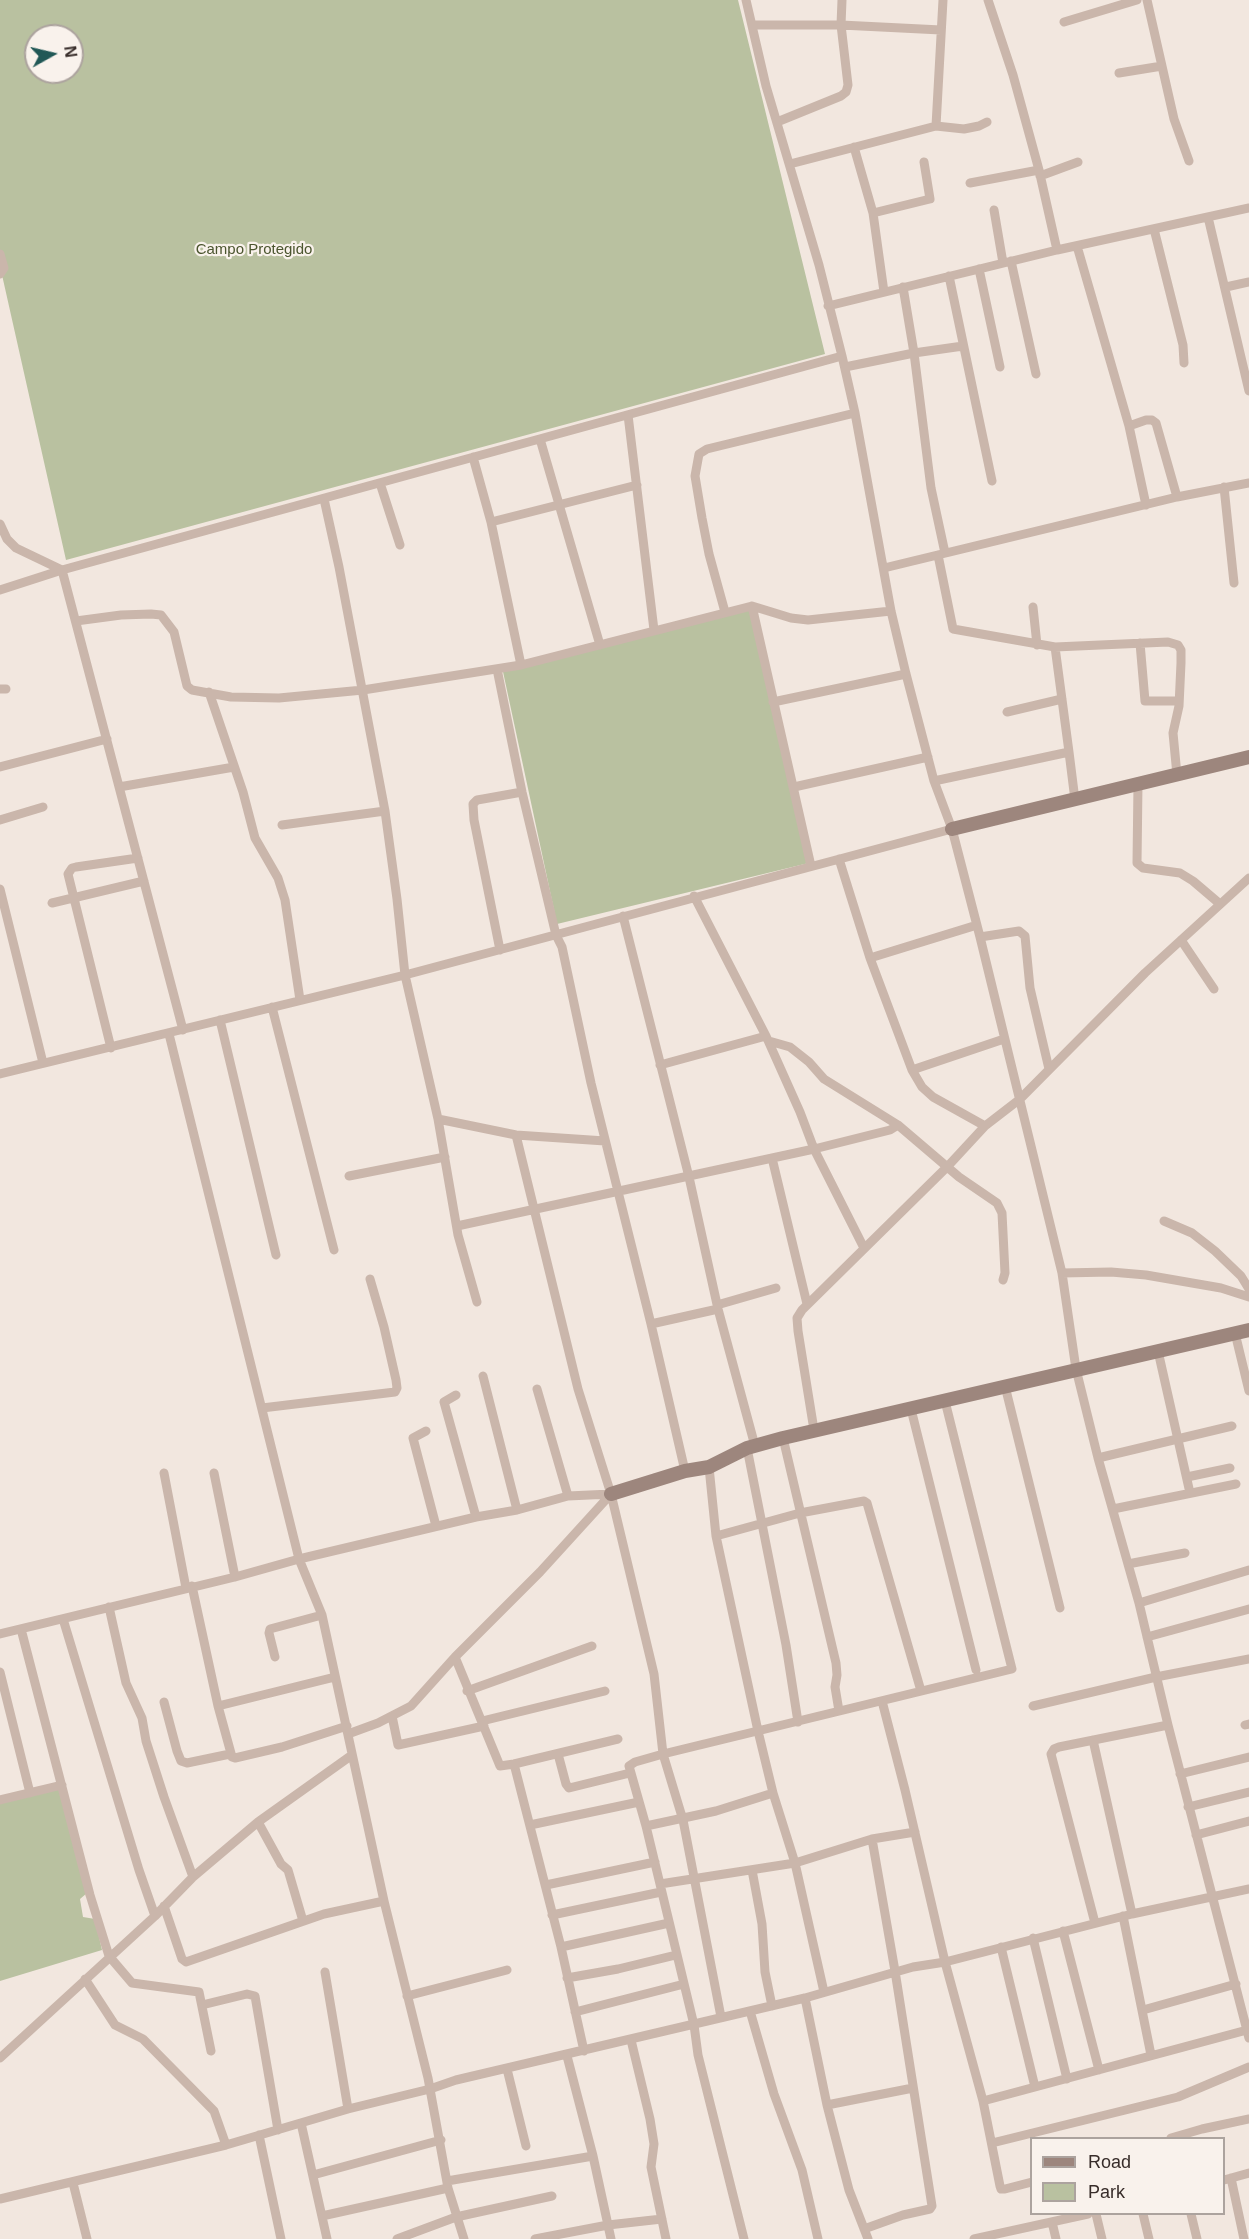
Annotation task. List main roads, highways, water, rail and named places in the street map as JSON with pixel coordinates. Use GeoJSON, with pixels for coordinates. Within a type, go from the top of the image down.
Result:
{"type":"FeatureCollection","features":[{"type":"Feature","properties":{"kind":"park label","name":"Campo Protegido"},"geometry":{"type":"Point","coordinates":[254,250]}}]}
